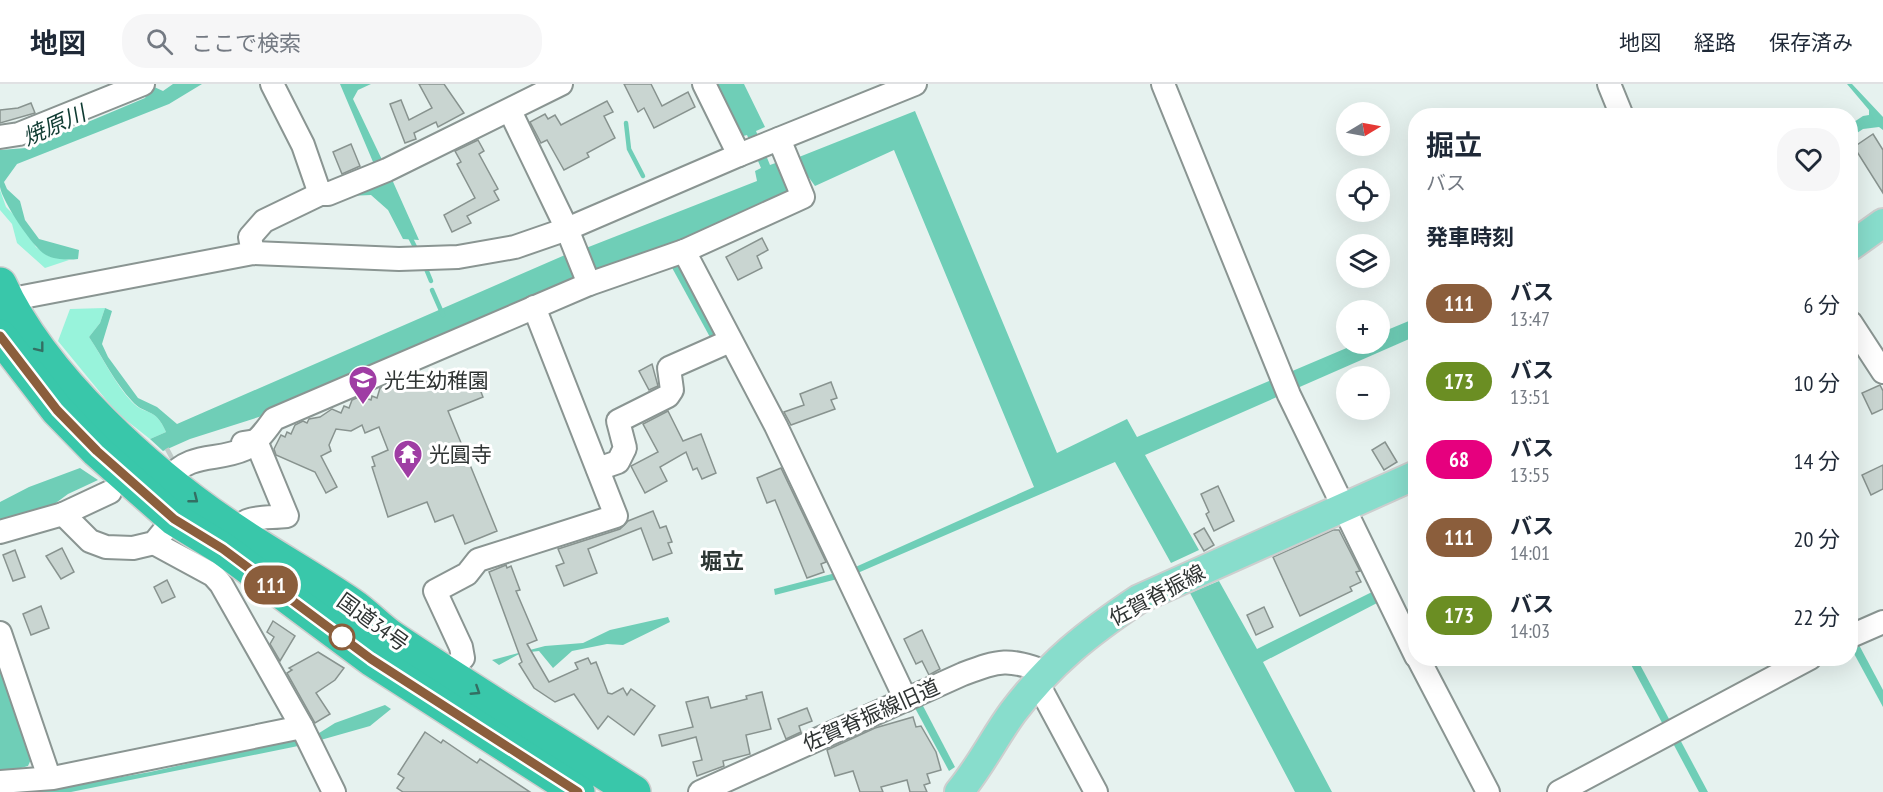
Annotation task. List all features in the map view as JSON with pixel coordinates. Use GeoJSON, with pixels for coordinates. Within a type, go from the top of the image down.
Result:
{"type":"FeatureCollection","features":[{"type":"Feature","properties":{"kind":"highway","name":"国道34号"},"geometry":{"type":"LineString","coordinates":[[2,295],[78,396],[117,435],[171,468],[228,539],[371,659],[578,792]]}},
{"type":"Feature","properties":{"kind":"highway","name":"国道34号"},"geometry":{"type":"LineString","coordinates":[[0,336],[57,410],[97,451],[164,531],[228,539],[352,605],[391,637],[634,792]]}},
{"type":"Feature","properties":{"kind":"main road"},"geometry":{"type":"LineString","coordinates":[[1858,241],[1883,223]]}},
{"type":"Feature","properties":{"kind":"main road","name":"佐賀脊振線"},"geometry":{"type":"LineString","coordinates":[[959,792],[1041,677],[1069,648],[1139,599],[1408,479]]}},
{"type":"Feature","properties":{"kind":"street"},"geometry":{"type":"LineString","coordinates":[[0,137],[19,135],[142,84]]}},
{"type":"Feature","properties":{"kind":"street"},"geometry":{"type":"LineString","coordinates":[[272,84],[303,145],[320,194]]}},
{"type":"Feature","properties":{"kind":"street"},"geometry":{"type":"LineString","coordinates":[[254,253],[250,237],[264,221],[320,194],[328,194],[383,172],[561,84]]}},
{"type":"Feature","properties":{"kind":"street"},"geometry":{"type":"LineString","coordinates":[[704,84],[739,155]]}},
{"type":"Feature","properties":{"kind":"street"},"geometry":{"type":"LineString","coordinates":[[2,295],[254,253],[421,259],[458,257],[570,238],[739,155],[915,84]]}},
{"type":"Feature","properties":{"kind":"street"},"geometry":{"type":"LineString","coordinates":[[1163,84],[1289,395],[1383,593],[1408,640]]}},
{"type":"Feature","properties":{"kind":"street"},"geometry":{"type":"LineString","coordinates":[[1609,84],[1619,108]]}},
{"type":"Feature","properties":{"kind":"street"},"geometry":{"type":"LineString","coordinates":[[510,111],[570,238],[589,284]]}},
{"type":"Feature","properties":{"kind":"street"},"geometry":{"type":"LineString","coordinates":[[171,468],[197,459],[243,450],[256,441],[274,419],[589,284],[684,250],[803,197],[779,139]]}},
{"type":"Feature","properties":{"kind":"street"},"geometry":{"type":"LineString","coordinates":[[684,250],[776,426],[906,700]]}},
{"type":"Feature","properties":{"kind":"street"},"geometry":{"type":"LineString","coordinates":[[448,673],[463,658],[461,647],[435,591],[467,574],[477,560],[616,516],[534,308]]}},
{"type":"Feature","properties":{"kind":"street"},"geometry":{"type":"LineString","coordinates":[[1858,334],[1883,372]]}},
{"type":"Feature","properties":{"kind":"street"},"geometry":{"type":"LineString","coordinates":[[598,470],[618,462],[625,448],[618,421],[668,396],[672,390],[669,368],[730,341]]}},
{"type":"Feature","properties":{"kind":"street"},"geometry":{"type":"LineString","coordinates":[[228,539],[251,517],[287,516],[256,441]]}},
{"type":"Feature","properties":{"kind":"street"},"geometry":{"type":"LineString","coordinates":[[0,532],[63,514],[110,492]]}},
{"type":"Feature","properties":{"kind":"street"},"geometry":{"type":"LineString","coordinates":[[63,514],[90,541],[106,547],[133,548],[164,531],[213,575],[221,584],[306,736],[333,792]]}},
{"type":"Feature","properties":{"kind":"street"},"geometry":{"type":"LineString","coordinates":[[1858,633],[1883,622]]}},
{"type":"Feature","properties":{"kind":"street"},"geometry":{"type":"LineString","coordinates":[[0,633],[49,777]]}},
{"type":"Feature","properties":{"kind":"street","name":"佐賀脊振線旧道"},"geometry":{"type":"LineString","coordinates":[[700,792],[997,662],[1016,661],[1041,677]]}},
{"type":"Feature","properties":{"kind":"street"},"geometry":{"type":"LineString","coordinates":[[1422,666],[1488,792]]}},
{"type":"Feature","properties":{"kind":"street"},"geometry":{"type":"LineString","coordinates":[[1559,792],[1795,666]]}},
{"type":"Feature","properties":{"kind":"street"},"geometry":{"type":"LineString","coordinates":[[1041,677],[1096,792]]}},
{"type":"Feature","properties":{"kind":"street"},"geometry":{"type":"LineString","coordinates":[[3,781],[53,778],[306,736]]}},
{"type":"Feature","properties":{"kind":"shaded area"},"geometry":{"type":"Polygon","coordinates":[[[173,84],[202,84],[169,104],[17,164],[4,182],[7,189],[20,201],[25,220],[39,239],[79,250],[78,259],[58,259],[40,251],[12,213],[2,194],[0,150],[26,148],[145,98],[152,86],[163,91],[173,84]]]}},
{"type":"Feature","properties":{"kind":"shaded area"},"geometry":{"type":"Polygon","coordinates":[[[340,84],[371,84],[358,90],[353,99],[385,166],[376,169],[340,84]]]}},
{"type":"Feature","properties":{"kind":"shaded area"},"geometry":{"type":"Polygon","coordinates":[[[714,84],[744,84],[765,127],[756,131],[770,165],[781,161],[788,178],[804,170],[799,157],[915,111],[1057,453],[1127,419],[1137,437],[1336,352],[1375,354],[1348,366],[1336,366],[1336,371],[1145,455],[1199,550],[1171,563],[1115,462],[853,575],[775,595],[774,589],[851,569],[1034,487],[894,150],[815,186],[807,175],[789,181],[791,193],[596,274],[575,279],[265,415],[190,439],[163,451],[150,439],[166,432],[162,424],[154,415],[137,406],[126,394],[89,337],[100,323],[105,308],[112,311],[102,344],[108,357],[138,398],[157,407],[177,424],[565,255],[571,264],[586,248],[757,181],[755,171],[761,168],[747,135],[740,137],[714,84]]]}},
{"type":"Feature","properties":{"kind":"shaded area"},"geometry":{"type":"Polygon","coordinates":[[[1847,84],[1852,84],[1883,117],[1883,130],[1879,127],[1863,129],[1858,132],[1858,119],[1869,115],[1869,110],[1847,84]]]}},
{"type":"Feature","properties":{"kind":"shaded area"},"geometry":{"type":"Polygon","coordinates":[[[390,175],[419,240],[403,239],[388,210],[371,195],[349,196],[299,216],[390,175]]]}},
{"type":"Feature","properties":{"kind":"shaded area"},"geometry":{"type":"Polygon","coordinates":[[[0,190],[6,207],[18,219],[36,247],[48,256],[69,260],[45,268],[17,243],[12,224],[0,210],[0,190]]]}},
{"type":"Feature","properties":{"kind":"shaded area"},"geometry":{"type":"Polygon","coordinates":[[[676,259],[719,336],[711,339],[670,264],[676,259]]]}},
{"type":"Feature","properties":{"kind":"shaded area"},"geometry":{"type":"Polygon","coordinates":[[[105,308],[100,323],[89,337],[126,395],[137,406],[158,418],[162,424],[166,432],[150,439],[117,413],[58,341],[70,309],[105,308]]]}},
{"type":"Feature","properties":{"kind":"shaded area"},"geometry":{"type":"Polygon","coordinates":[[[1408,321],[1408,340],[1390,347],[1390,329],[1408,321]]]}},
{"type":"Feature","properties":{"kind":"shaded area"},"geometry":{"type":"Polygon","coordinates":[[[80,468],[98,480],[68,494],[49,508],[27,516],[0,520],[0,502],[29,487],[80,468]]]}},
{"type":"Feature","properties":{"kind":"shaded area"},"geometry":{"type":"Polygon","coordinates":[[[1219,581],[1257,649],[1374,591],[1379,602],[1263,662],[1332,792],[1295,792],[1190,593],[1219,581]]]}},
{"type":"Feature","properties":{"kind":"shaded area"},"geometry":{"type":"Polygon","coordinates":[[[668,617],[670,622],[623,645],[607,644],[572,651],[553,668],[539,651],[521,653],[499,665],[492,660],[545,646],[583,643],[610,630],[668,617]]]}},
{"type":"Feature","properties":{"kind":"shaded area"},"geometry":{"type":"Polygon","coordinates":[[[1858,643],[1883,690],[1883,707],[1858,661],[1858,643]]]}},
{"type":"Feature","properties":{"kind":"shaded area"},"geometry":{"type":"Polygon","coordinates":[[[0,663],[33,755],[28,766],[0,774],[0,663]]]}},
{"type":"Feature","properties":{"kind":"shaded area"},"geometry":{"type":"Polygon","coordinates":[[[1632,666],[1641,666],[1708,792],[1699,792],[1632,666]]]}},
{"type":"Feature","properties":{"kind":"shaded area"},"geometry":{"type":"Polygon","coordinates":[[[922,704],[955,767],[949,771],[915,708],[922,704]]]}},
{"type":"Feature","properties":{"kind":"shaded area"},"geometry":{"type":"Polygon","coordinates":[[[385,705],[391,709],[370,726],[303,745],[71,792],[35,792],[150,772],[316,735],[335,723],[385,705]]]}},
{"type":"Feature","properties":{"kind":"building"},"geometry":{"type":"Polygon","coordinates":[[[419,84],[444,84],[464,113],[438,127],[436,122],[414,133],[416,139],[405,143],[390,104],[401,100],[409,120],[432,108],[419,84]]]}},
{"type":"Feature","properties":{"kind":"building"},"geometry":{"type":"Polygon","coordinates":[[[624,84],[651,84],[662,106],[688,92],[695,107],[654,128],[644,108],[638,112],[624,84]]]}},
{"type":"Feature","properties":{"kind":"building"},"geometry":{"type":"Polygon","coordinates":[[[607,101],[613,112],[604,116],[615,138],[587,153],[589,157],[564,170],[547,140],[541,143],[530,122],[545,114],[548,119],[555,115],[561,125],[607,101]]]}},
{"type":"Feature","properties":{"kind":"building"},"geometry":{"type":"Polygon","coordinates":[[[31,103],[35,113],[0,123],[0,110],[18,108],[31,103]]]}},
{"type":"Feature","properties":{"kind":"building"},"geometry":{"type":"Polygon","coordinates":[[[1873,134],[1883,150],[1883,193],[1858,153],[1858,144],[1873,134]]]}},
{"type":"Feature","properties":{"kind":"building"},"geometry":{"type":"Polygon","coordinates":[[[478,140],[484,151],[479,154],[498,189],[494,191],[499,200],[467,216],[471,223],[452,232],[444,215],[475,198],[457,164],[461,162],[455,151],[478,140]]]}},
{"type":"Feature","properties":{"kind":"building"},"geometry":{"type":"Polygon","coordinates":[[[351,144],[360,166],[342,174],[333,152],[351,144]]]}},
{"type":"Feature","properties":{"kind":"building"},"geometry":{"type":"Polygon","coordinates":[[[762,238],[768,250],[757,256],[762,268],[738,280],[726,257],[762,238]]]}},
{"type":"Feature","properties":{"kind":"building"},"geometry":{"type":"Polygon","coordinates":[[[652,364],[658,386],[649,390],[639,371],[652,364]]]}},
{"type":"Feature","properties":{"kind":"building"},"geometry":{"type":"Polygon","coordinates":[[[475,377],[483,397],[448,411],[497,531],[465,544],[453,515],[435,522],[427,502],[388,517],[372,467],[375,466],[372,457],[388,450],[379,427],[365,433],[362,425],[351,431],[336,429],[329,445],[331,451],[321,456],[337,487],[326,493],[315,472],[276,455],[274,449],[281,435],[285,437],[287,432],[291,434],[295,425],[303,421],[307,423],[309,419],[320,417],[332,409],[341,413],[344,406],[349,408],[352,400],[361,396],[371,400],[372,396],[377,398],[380,388],[388,385],[399,388],[401,384],[410,388],[434,378],[439,391],[475,377]]]}},
{"type":"Feature","properties":{"kind":"building"},"geometry":{"type":"Polygon","coordinates":[[[831,382],[837,398],[831,400],[835,409],[791,425],[784,412],[804,405],[800,394],[831,382]]]}},
{"type":"Feature","properties":{"kind":"building"},"geometry":{"type":"Polygon","coordinates":[[[1880,385],[1883,391],[1883,409],[1872,414],[1862,393],[1880,385]]]}},
{"type":"Feature","properties":{"kind":"building"},"geometry":{"type":"Polygon","coordinates":[[[668,411],[683,441],[701,434],[716,473],[702,479],[697,468],[693,470],[686,452],[660,467],[667,481],[645,493],[631,466],[658,452],[643,424],[668,411]]]}},
{"type":"Feature","properties":{"kind":"building"},"geometry":{"type":"Polygon","coordinates":[[[1385,442],[1397,462],[1384,470],[1372,450],[1385,442]]]}},
{"type":"Feature","properties":{"kind":"building"},"geometry":{"type":"Polygon","coordinates":[[[1883,465],[1883,489],[1871,495],[1862,475],[1883,465]]]}},
{"type":"Feature","properties":{"kind":"building"},"geometry":{"type":"Polygon","coordinates":[[[781,468],[826,562],[821,564],[824,572],[807,578],[775,500],[767,503],[757,478],[781,468]]]}},
{"type":"Feature","properties":{"kind":"building"},"geometry":{"type":"Polygon","coordinates":[[[1218,486],[1234,521],[1214,531],[1206,514],[1209,512],[1201,494],[1218,486]]]}},
{"type":"Feature","properties":{"kind":"building"},"geometry":{"type":"Polygon","coordinates":[[[653,511],[660,528],[666,526],[672,542],[668,543],[672,553],[653,560],[641,528],[588,549],[597,573],[564,586],[556,566],[564,563],[558,549],[620,529],[628,521],[653,511]]]}},
{"type":"Feature","properties":{"kind":"building"},"geometry":{"type":"Polygon","coordinates":[[[1204,528],[1214,545],[1204,551],[1194,534],[1204,528]]]}},
{"type":"Feature","properties":{"kind":"building"},"geometry":{"type":"Polygon","coordinates":[[[1333,530],[1339,530],[1360,571],[1356,572],[1361,582],[1350,587],[1352,591],[1300,616],[1273,557],[1333,530]]]}},
{"type":"Feature","properties":{"kind":"building"},"geometry":{"type":"Polygon","coordinates":[[[62,548],[74,572],[61,579],[46,556],[62,548]]]}},
{"type":"Feature","properties":{"kind":"building"},"geometry":{"type":"Polygon","coordinates":[[[15,550],[25,577],[13,581],[3,555],[15,550]]]}},
{"type":"Feature","properties":{"kind":"building"},"geometry":{"type":"Polygon","coordinates":[[[506,565],[507,568],[511,566],[520,590],[516,591],[537,640],[527,644],[549,682],[578,669],[575,663],[588,658],[591,664],[596,662],[608,693],[612,694],[623,688],[627,695],[631,689],[655,706],[634,735],[608,716],[598,729],[574,694],[555,702],[534,688],[519,664],[522,662],[489,572],[506,565]]]}},
{"type":"Feature","properties":{"kind":"building"},"geometry":{"type":"Polygon","coordinates":[[[167,580],[175,597],[162,603],[154,587],[167,580]]]}},
{"type":"Feature","properties":{"kind":"building"},"geometry":{"type":"Polygon","coordinates":[[[41,606],[49,628],[31,635],[23,614],[41,606]]]}},
{"type":"Feature","properties":{"kind":"building"},"geometry":{"type":"Polygon","coordinates":[[[1264,607],[1273,627],[1256,635],[1247,615],[1264,607]]]}},
{"type":"Feature","properties":{"kind":"building"},"geometry":{"type":"Polygon","coordinates":[[[273,621],[295,636],[280,661],[270,644],[274,637],[267,632],[273,621]]]}},
{"type":"Feature","properties":{"kind":"building"},"geometry":{"type":"Polygon","coordinates":[[[922,630],[940,669],[929,675],[922,661],[916,664],[904,639],[922,630]]]}},
{"type":"Feature","properties":{"kind":"building"},"geometry":{"type":"Polygon","coordinates":[[[318,652],[344,668],[335,680],[316,693],[330,714],[315,723],[287,673],[292,670],[289,668],[318,652]]]}},
{"type":"Feature","properties":{"kind":"building"},"geometry":{"type":"Polygon","coordinates":[[[762,692],[771,729],[746,735],[750,754],[723,761],[724,766],[697,776],[693,762],[702,760],[696,737],[662,746],[659,735],[693,727],[686,702],[708,697],[711,708],[747,699],[746,696],[762,692]]]}},
{"type":"Feature","properties":{"kind":"building"},"geometry":{"type":"Polygon","coordinates":[[[807,708],[812,721],[799,726],[801,732],[786,739],[778,719],[807,708]]]}},
{"type":"Feature","properties":{"kind":"building"},"geometry":{"type":"Polygon","coordinates":[[[913,717],[916,727],[921,726],[936,752],[941,770],[927,774],[930,783],[924,785],[927,792],[910,792],[907,780],[881,787],[883,792],[860,792],[853,771],[835,776],[827,750],[875,728],[913,717]]]}},
{"type":"Feature","properties":{"kind":"building"},"geometry":{"type":"Polygon","coordinates":[[[425,732],[441,743],[443,740],[477,763],[480,759],[530,792],[403,792],[397,788],[404,778],[398,774],[425,732]]]}},
{"type":"Feature","properties":{"kind":"waterway"},"geometry":{"type":"LineString","coordinates":[[626,123],[629,149],[643,176]]}},
{"type":"Feature","properties":{"kind":"waterway"},"geometry":{"type":"LineString","coordinates":[[409,235],[417,251]]}},
{"type":"Feature","properties":{"kind":"waterway"},"geometry":{"type":"LineString","coordinates":[[424,264],[431,281]]}},
{"type":"Feature","properties":{"kind":"waterway"},"geometry":{"type":"LineString","coordinates":[[432,290],[443,315]]}},
{"type":"Feature","properties":{"kind":"tunnel"},"geometry":{"type":"LineString","coordinates":[[141,475],[174,457]]}},
{"type":"Feature","properties":{"kind":"bus line","name":"111"},"geometry":{"type":"LineString","coordinates":[[0,336],[57,410],[97,451],[174,519],[223,549],[371,659],[578,792]]}},
{"type":"Feature","properties":{"kind":"place","name":"光生幼稚園"},"geometry":{"type":"Point","coordinates":[363,406]}},
{"type":"Feature","properties":{"kind":"place","name":"光圓寺"},"geometry":{"type":"Point","coordinates":[408,480]}},
{"type":"Feature","properties":{"kind":"district","name":"堀立"},"geometry":{"type":"Point","coordinates":[722,561]}},
{"type":"Feature","properties":{"kind":"water label","name":"焼原川"},"geometry":{"type":"Point","coordinates":[54,125]}}]}
